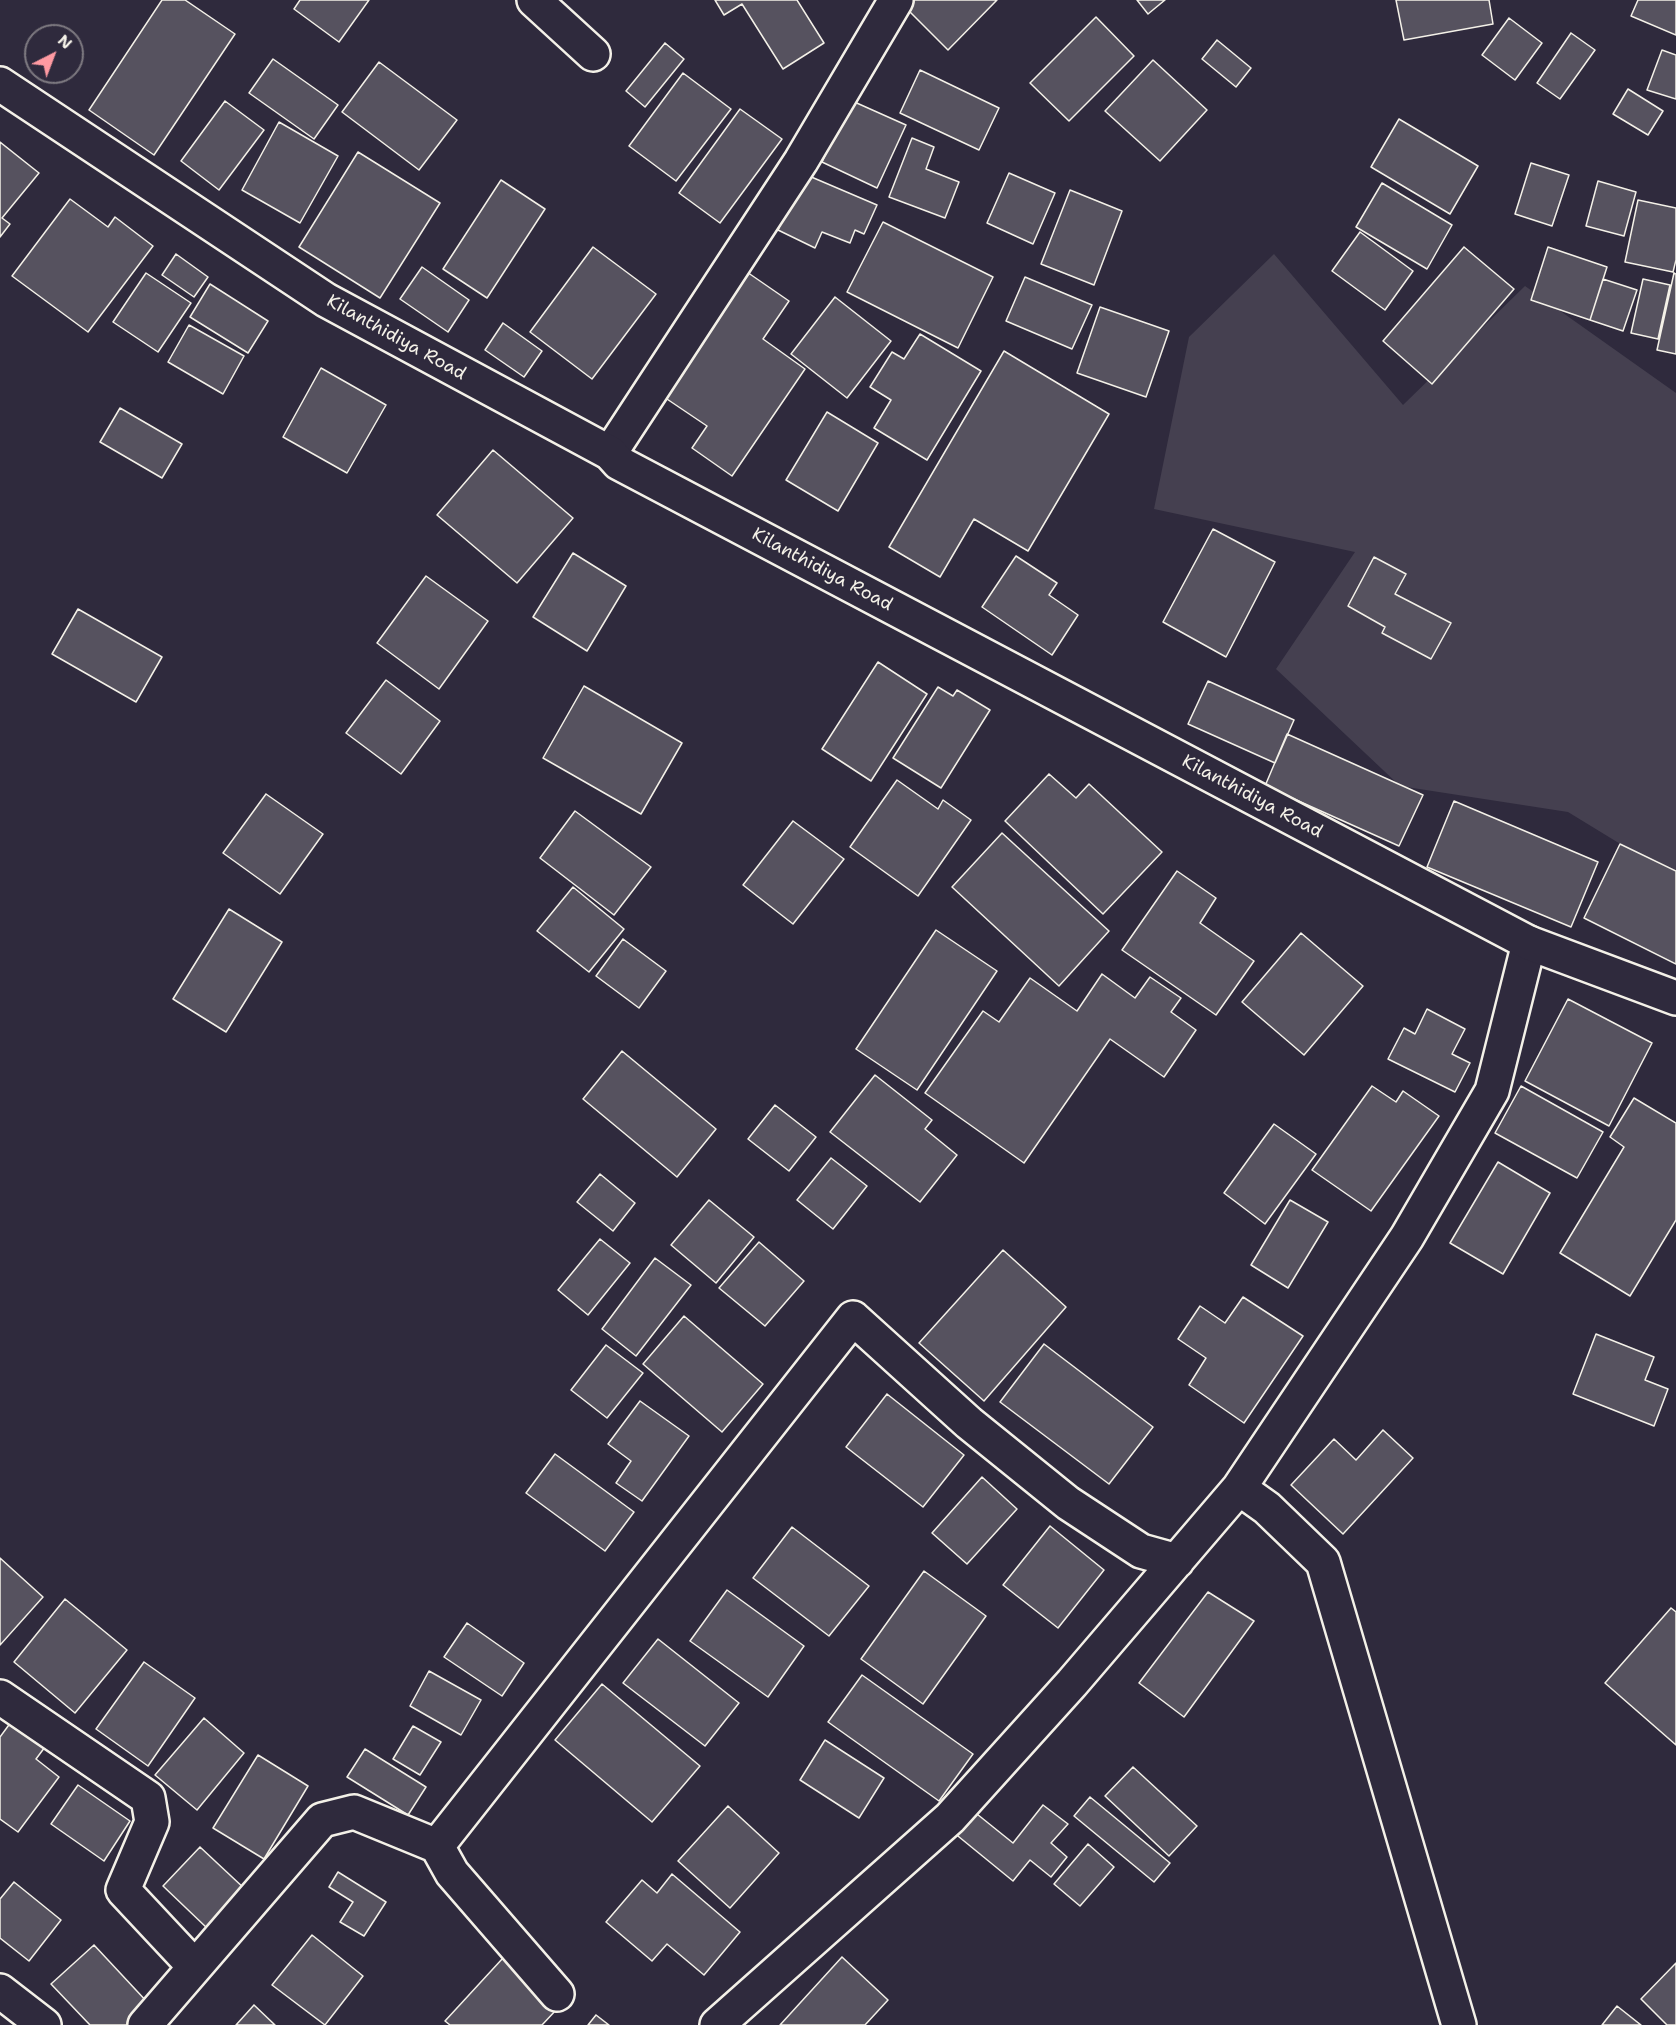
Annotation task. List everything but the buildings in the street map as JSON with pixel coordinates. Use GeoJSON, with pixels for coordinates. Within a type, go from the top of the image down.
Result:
{"type":"FeatureCollection","features":[{"type":"Feature","properties":{"kind":"street"},"geometry":{"type":"LineString","coordinates":[[534,0],[593,54]]}},
{"type":"Feature","properties":{"kind":"street"},"geometry":{"type":"LineString","coordinates":[[610,453],[801,160],[896,0]]}},
{"type":"Feature","properties":{"kind":"street","name":"Kilanthidiya Road"},"geometry":{"type":"LineString","coordinates":[[0,84],[326,300],[610,453],[630,468],[1529,943],[1676,998]]}},
{"type":"Feature","properties":{"kind":"street"},"geometry":{"type":"LineString","coordinates":[[717,2025],[950,1818],[1239,1488],[1407,1237],[1492,1092],[1529,943]]}},
{"type":"Feature","properties":{"kind":"street"},"geometry":{"type":"LineString","coordinates":[[437,1846],[853,1318],[969,1423],[1068,1503],[1141,1551],[1177,1561]]}},
{"type":"Feature","properties":{"kind":"street"},"geometry":{"type":"LineString","coordinates":[[1239,1488],[1267,1508],[1323,1562],[1459,2025]]}},
{"type":"Feature","properties":{"kind":"street"},"geometry":{"type":"LineString","coordinates":[[0,1697],[148,1798],[152,1822],[123,1890],[195,1967]]}},
{"type":"Feature","properties":{"kind":"street"},"geometry":{"type":"LineString","coordinates":[[146,2025],[322,1820],[354,1812],[437,1846],[452,1873],[557,1994]]}},
{"type":"Feature","properties":{"kind":"street"},"geometry":{"type":"LineString","coordinates":[[0,1991],[44,2025]]}},
{"type":"Feature","properties":{"kind":"shaded area"},"geometry":{"type":"Polygon","coordinates":[[[1274,254],[1403,405],[1525,286],[1676,393],[1676,878],[1568,812],[1400,786],[1276,669],[1355,552],[1154,509],[1189,337],[1274,254]]]}}]}
